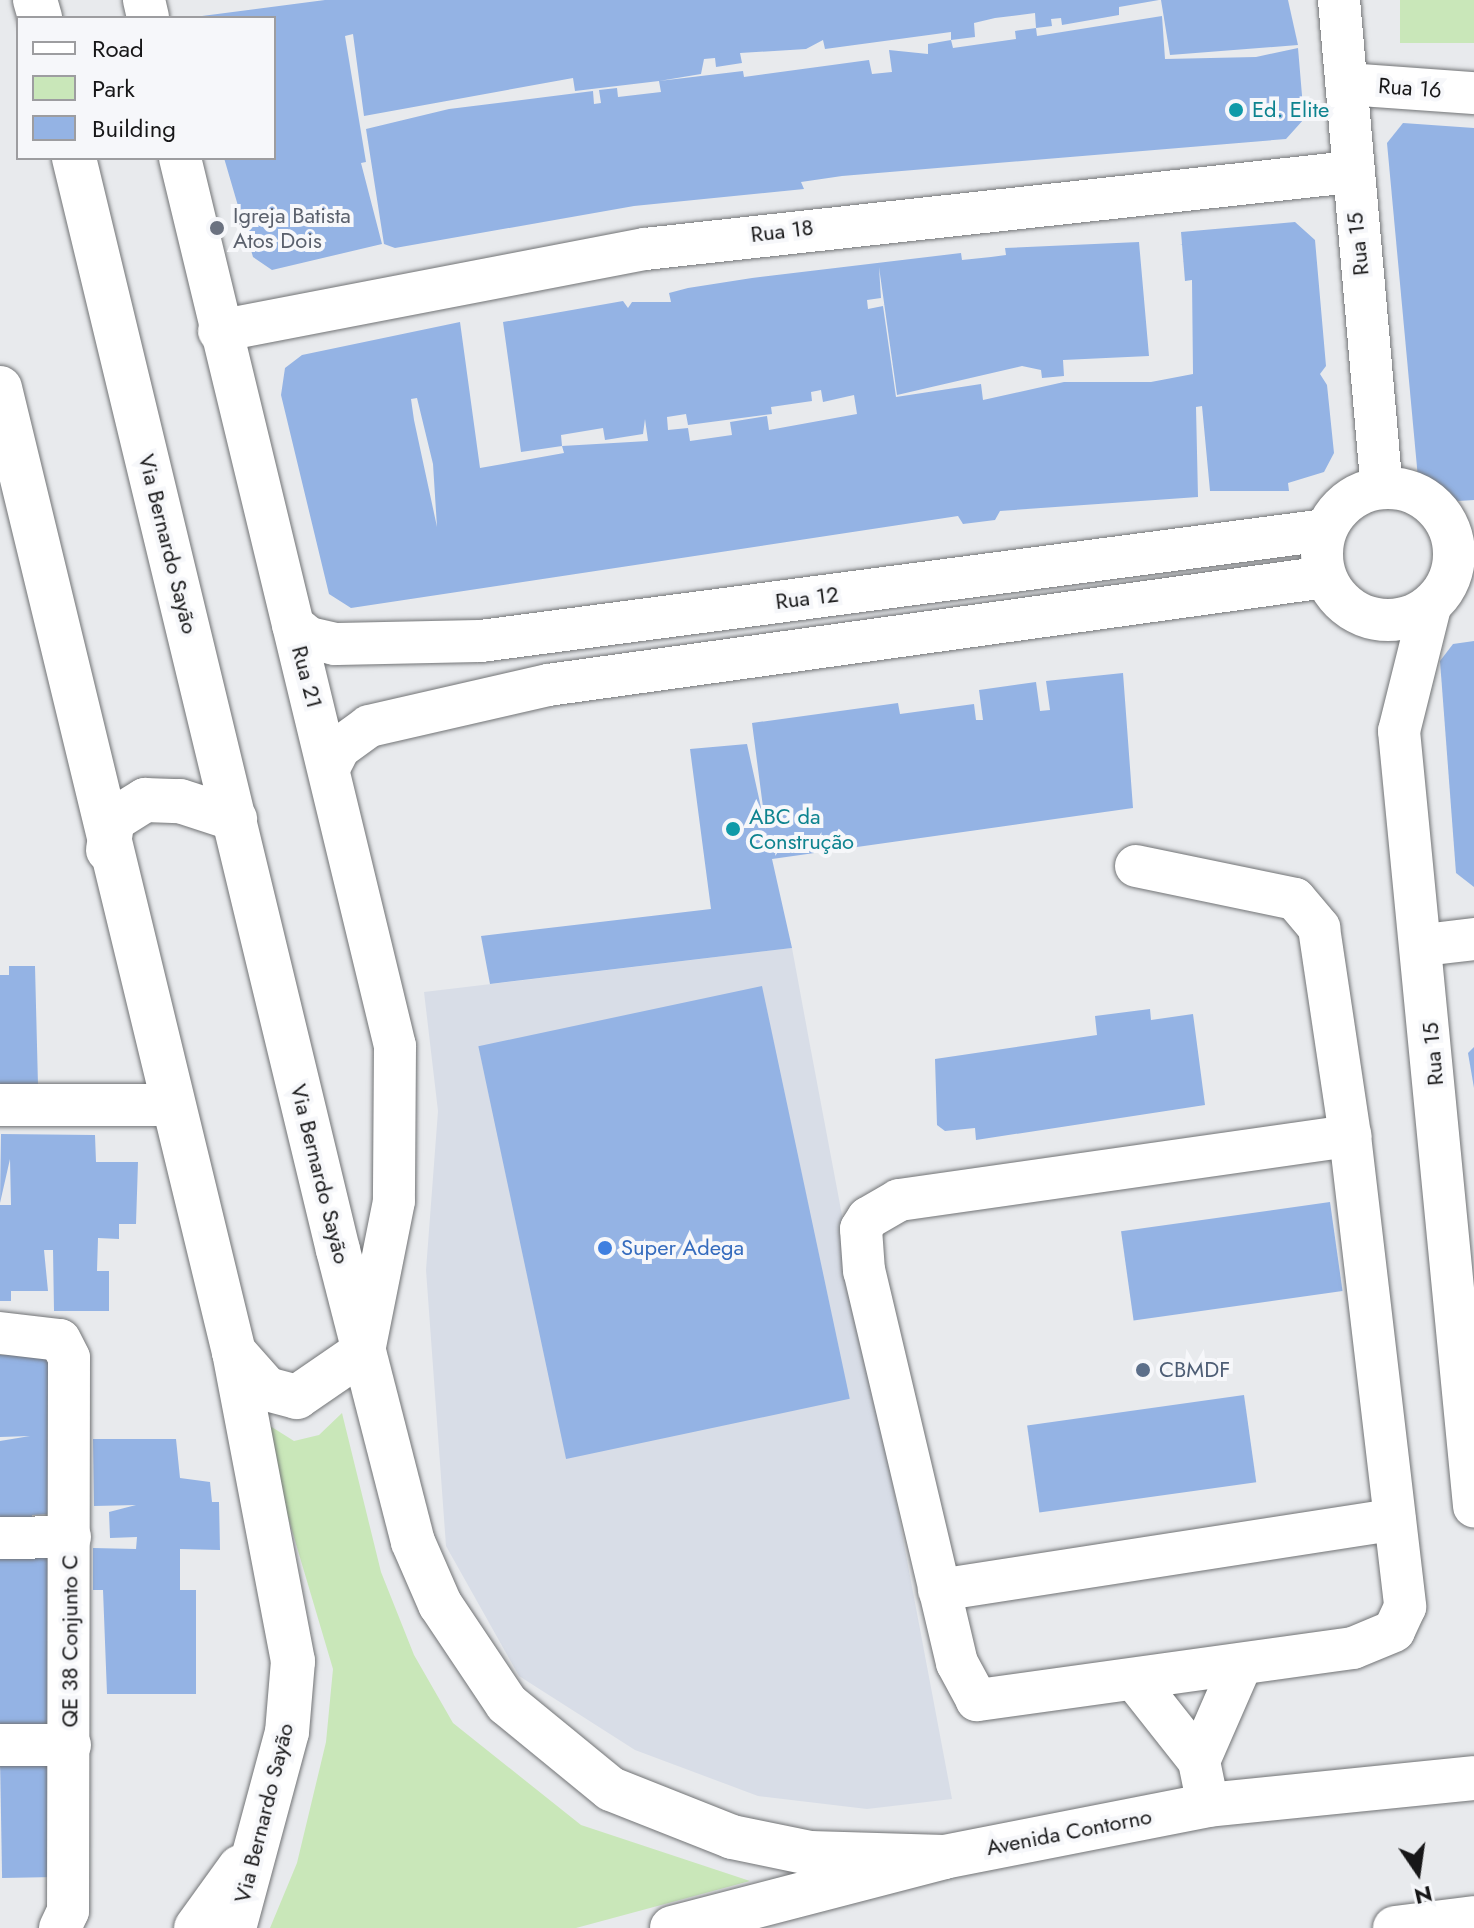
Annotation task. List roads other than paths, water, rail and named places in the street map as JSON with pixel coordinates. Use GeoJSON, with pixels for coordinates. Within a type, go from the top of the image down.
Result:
{"type":"FeatureCollection","features":[{"type":"Feature","properties":{"kind":"main road","name":"Via Bernardo Sayão"},"geometry":{"type":"LineString","coordinates":[[74,160],[338,1250],[413,1542],[440,1604],[468,1653],[541,1737],[611,1789],[732,1837],[810,1853],[944,1857]]}},
{"type":"Feature","properties":{"kind":"main road","name":"Via Bernardo Sayão"},"geometry":{"type":"LineString","coordinates":[[0,388],[108,850],[234,1352],[294,1677],[258,1842],[234,1928]]}},
{"type":"Feature","properties":{"kind":"main road"},"geometry":{"type":"LineString","coordinates":[[108,850],[113,820],[145,800],[180,801],[235,819]]}},
{"type":"Feature","properties":{"kind":"main road"},"geometry":{"type":"LineString","coordinates":[[234,1352],[267,1389],[297,1397],[364,1351]]}},
{"type":"Feature","properties":{"kind":"main road","name":"Avenida Contorno"},"geometry":{"type":"LineString","coordinates":[[672,1928],[743,1916],[944,1857],[1208,1805],[1474,1778]]}},
{"type":"Feature","properties":{"kind":"main road"},"geometry":{"type":"LineString","coordinates":[[196,1928],[258,1842]]}},
{"type":"Feature","properties":{"kind":"main road"},"geometry":{"type":"LineString","coordinates":[[1395,1928],[1474,1918]]}},
{"type":"Feature","properties":{"kind":"street","name":"Rua 15"},"geometry":{"type":"LineString","coordinates":[[1339,0],[1347,84],[1350,172],[1382,487]]}},
{"type":"Feature","properties":{"kind":"street","name":"Rua 16"},"geometry":{"type":"LineString","coordinates":[[1347,84],[1474,93]]}},
{"type":"Feature","properties":{"kind":"street","name":"Rua 21"},"geometry":{"type":"LineString","coordinates":[[180,160],[219,331],[330,766],[395,1046],[394,1201],[364,1351]]}},
{"type":"Feature","properties":{"kind":"street","name":"Rua 18"},"geometry":{"type":"LineString","coordinates":[[219,331],[406,289],[645,249],[1350,172]]}},
{"type":"Feature","properties":{"kind":"street"},"geometry":{"type":"LineString","coordinates":[[1382,487],[1412,491],[1437,508],[1463,533],[1451,590],[1407,618],[1370,617],[1338,598],[1325,577],[1325,530],[1358,494],[1382,487]]}},
{"type":"Feature","properties":{"kind":"street","name":"Rua 12"},"geometry":{"type":"LineString","coordinates":[[293,625],[309,638],[335,644],[481,641],[1325,530]]}},
{"type":"Feature","properties":{"kind":"street"},"geometry":{"type":"LineString","coordinates":[[330,766],[339,748],[369,726],[548,685],[1325,577]]}},
{"type":"Feature","properties":{"kind":"street","name":"Rua 15"},"geometry":{"type":"LineString","coordinates":[[1451,590],[1399,731],[1464,1320],[1474,1506]]}},
{"type":"Feature","properties":{"kind":"street"},"geometry":{"type":"LineString","coordinates":[[1136,866],[1295,899],[1319,928],[1350,1136],[1405,1607],[1394,1631],[1353,1648],[977,1700],[962,1680],[864,1271],[860,1244],[868,1218],[899,1200],[1350,1136]]}},
{"type":"Feature","properties":{"kind":"street"},"geometry":{"type":"LineString","coordinates":[[1424,945],[1474,939]]}},
{"type":"Feature","properties":{"kind":"street"},"geometry":{"type":"LineString","coordinates":[[0,1105],[174,1105]]}},
{"type":"Feature","properties":{"kind":"street"},"geometry":{"type":"LineString","coordinates":[[338,1250],[394,1201]]}},
{"type":"Feature","properties":{"kind":"street","name":"QE 38 Conjunto C"},"geometry":{"type":"LineString","coordinates":[[0,1333],[60,1340],[69,1358],[68,1911],[60,1928]]}},
{"type":"Feature","properties":{"kind":"street"},"geometry":{"type":"LineString","coordinates":[[939,1590],[1395,1519]]}},
{"type":"Feature","properties":{"kind":"street","name":"QE 38 Conjunto C"},"geometry":{"type":"LineString","coordinates":[[0,1538],[70,1537]]}},
{"type":"Feature","properties":{"kind":"street"},"geometry":{"type":"LineString","coordinates":[[1199,1761],[1241,1665]]}},
{"type":"Feature","properties":{"kind":"street"},"geometry":{"type":"LineString","coordinates":[[1135,1680],[1199,1761],[1208,1805]]}},
{"type":"Feature","properties":{"kind":"street","name":"QE 38 Conjunto C"},"geometry":{"type":"LineString","coordinates":[[0,1745],[70,1745]]}},
{"type":"Feature","properties":{"kind":"place","name":"Ed. Elite"},"geometry":{"type":"Point","coordinates":[1236,110]}},
{"type":"Feature","properties":{"kind":"place","name":"Igreja Batista Atos Dois"},"geometry":{"type":"Point","coordinates":[217,228]}},
{"type":"Feature","properties":{"kind":"place","name":"ABC da Construção"},"geometry":{"type":"Point","coordinates":[733,829]}},
{"type":"Feature","properties":{"kind":"place","name":"Super Adega"},"geometry":{"type":"Point","coordinates":[605,1248]}},
{"type":"Feature","properties":{"kind":"place","name":"CBMDF"},"geometry":{"type":"Point","coordinates":[1143,1370]}}]}
